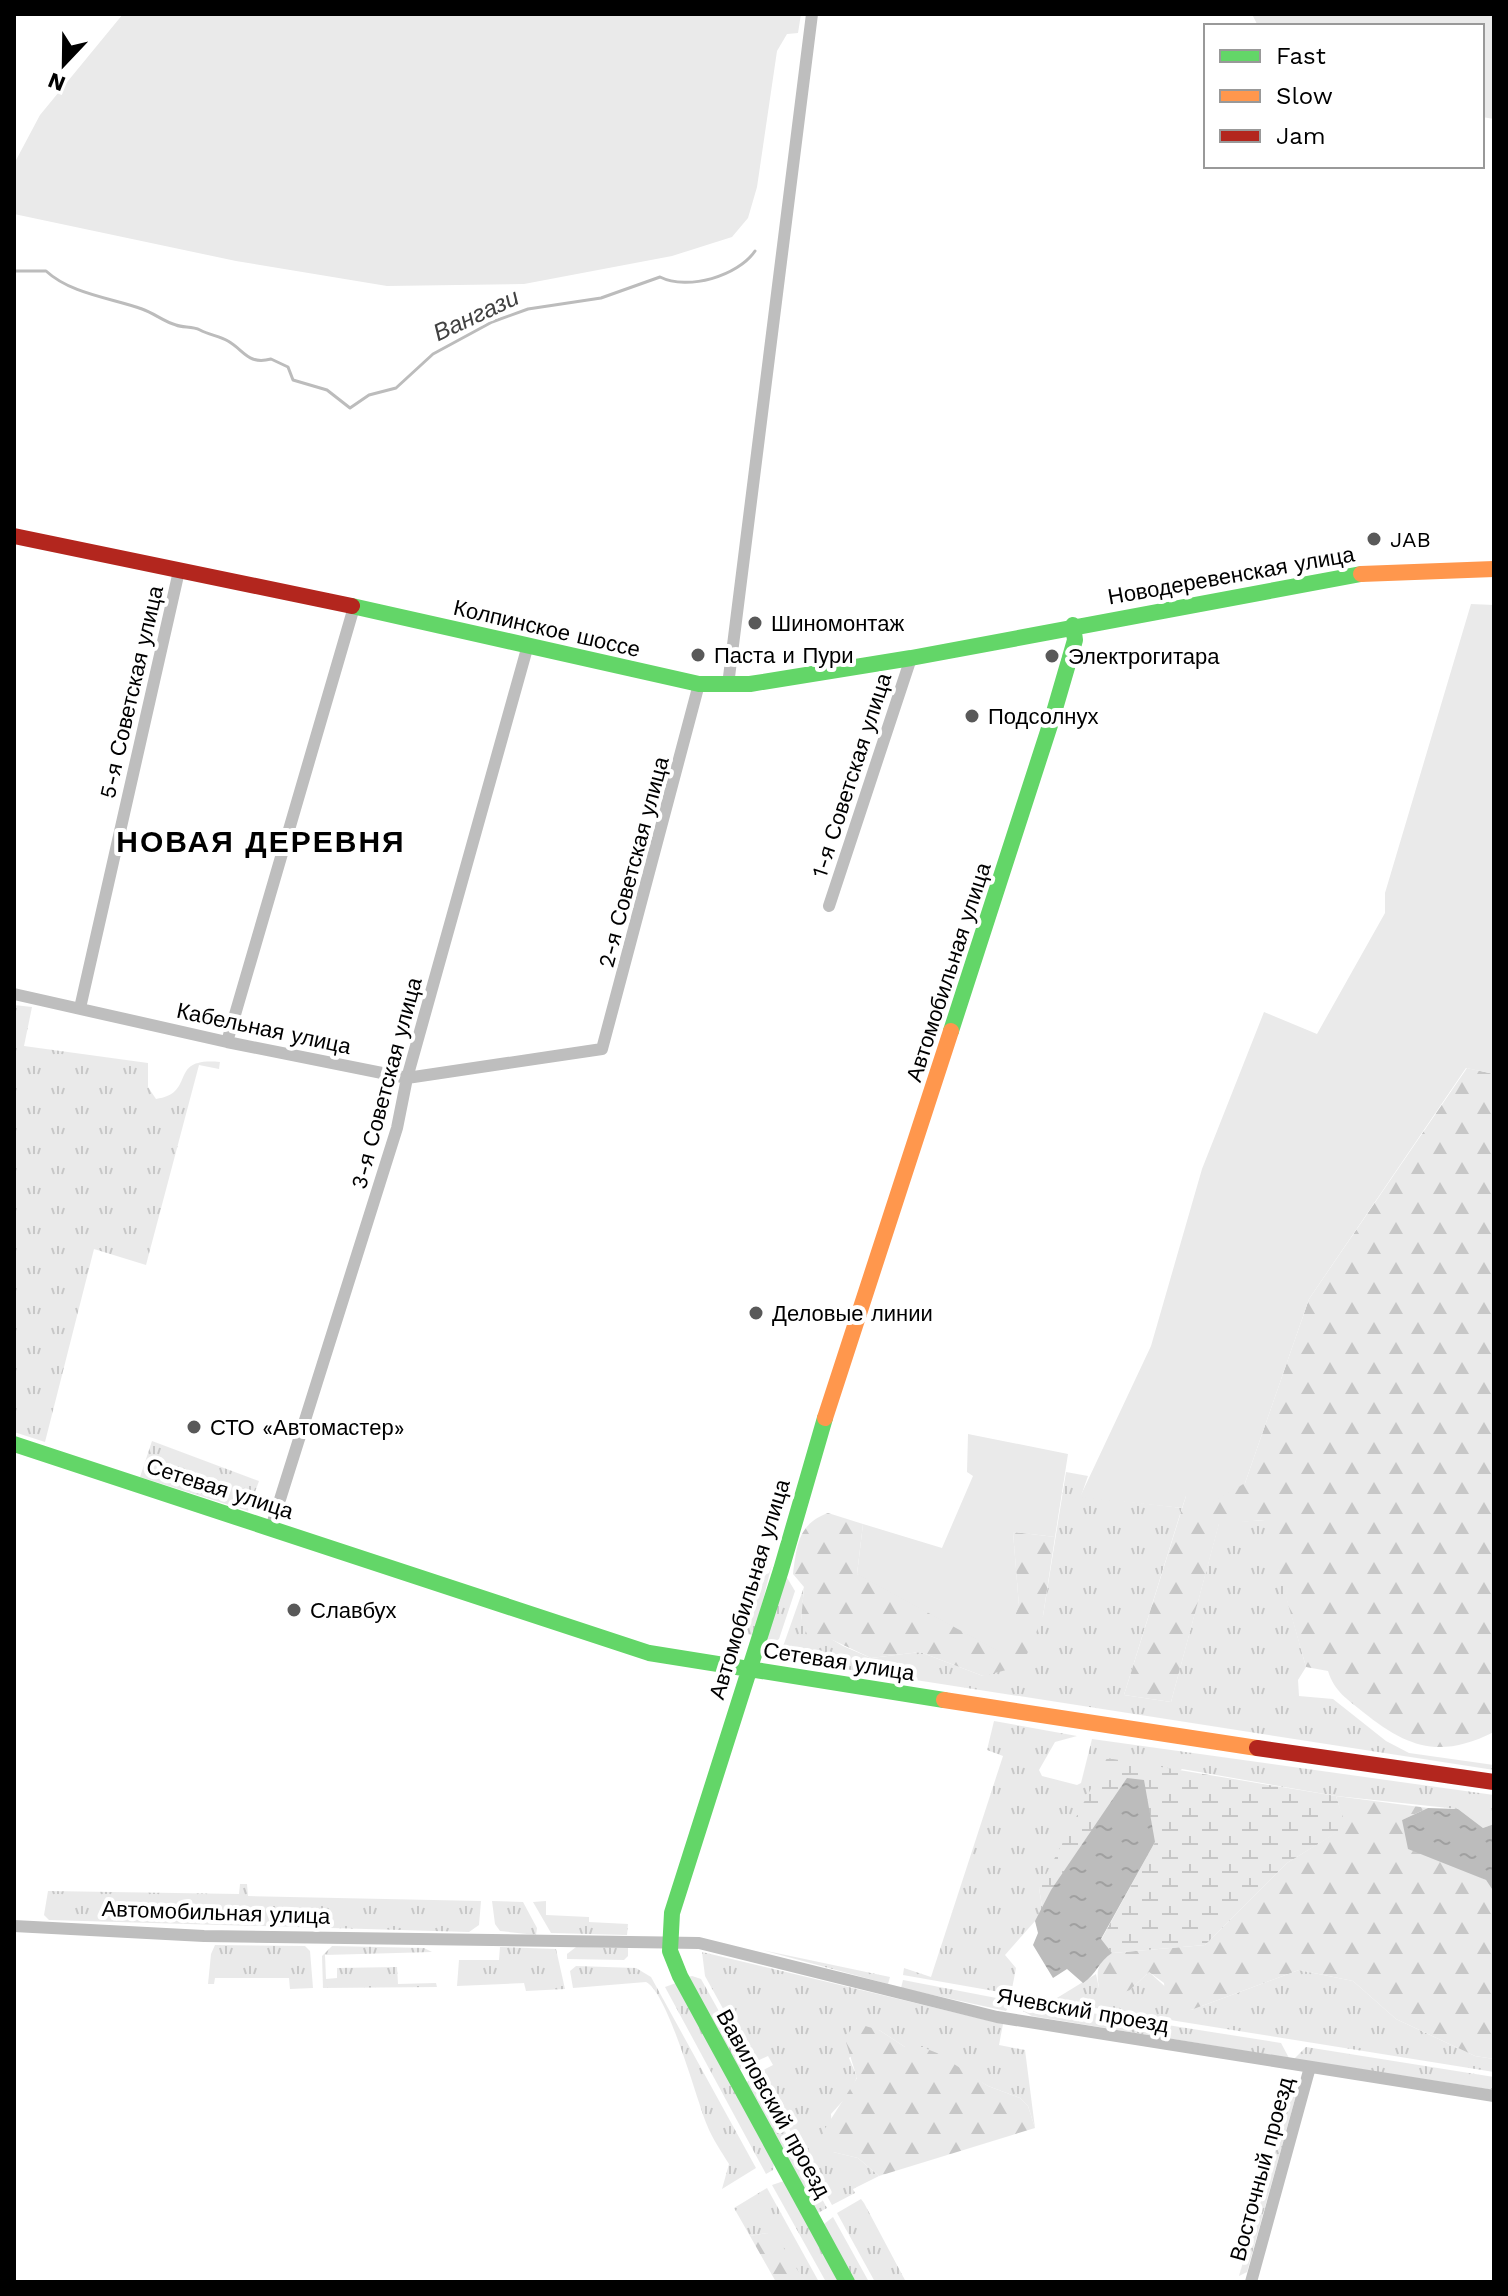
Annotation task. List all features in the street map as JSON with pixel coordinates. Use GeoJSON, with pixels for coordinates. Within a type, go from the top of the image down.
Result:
{"type":"FeatureCollection","features":[{"type":"Feature","properties":{"kind":"street"},"geometry":{"type":"LineString","coordinates":[[728,685],[812,14]]}},
{"type":"Feature","properties":{"kind":"street","name":"Колпинское шоссе"},"geometry":{"type":"LineString","coordinates":[[14,536],[354,607],[699,684],[728,685],[911,658],[1073,625]]}},
{"type":"Feature","properties":{"kind":"street","name":"Новодеревенская улица"},"geometry":{"type":"LineString","coordinates":[[1073,625],[1379,571],[1428,567],[1494,569]]}},
{"type":"Feature","properties":{"kind":"street","name":"5-я Советская улица"},"geometry":{"type":"LineString","coordinates":[[80,1008],[179,571]]}},
{"type":"Feature","properties":{"kind":"street"},"geometry":{"type":"LineString","coordinates":[[227,1042],[354,607]]}},
{"type":"Feature","properties":{"kind":"street","name":"Автомобильная улица"},"geometry":{"type":"LineString","coordinates":[[14,1926],[236,1936],[670,1942],[672,1913],[781,1570],[798,1502],[1052,719],[1075,640],[1073,625]]}},
{"type":"Feature","properties":{"kind":"street","name":"3-я Советская улица"},"geometry":{"type":"LineString","coordinates":[[271,1528],[397,1128],[407,1078],[528,645]]}},
{"type":"Feature","properties":{"kind":"street","name":"1-я Советская улица"},"geometry":{"type":"LineString","coordinates":[[829,906],[911,658]]}},
{"type":"Feature","properties":{"kind":"street","name":"2-я Советская улица"},"geometry":{"type":"LineString","coordinates":[[602,1049],[699,684]]}},
{"type":"Feature","properties":{"kind":"street","name":"Кабельная улица"},"geometry":{"type":"LineString","coordinates":[[14,994],[227,1042],[407,1078],[602,1049]]}},
{"type":"Feature","properties":{"kind":"street","name":"Сетевая улица"},"geometry":{"type":"LineString","coordinates":[[14,1444],[632,1649],[1102,1726],[1494,1782]]}},
{"type":"Feature","properties":{"kind":"street","name":"Ячевский проезд"},"geometry":{"type":"LineString","coordinates":[[670,1942],[699,1943],[997,2017],[1494,2096]]}},
{"type":"Feature","properties":{"kind":"street","name":"Вавиловский проезд"},"geometry":{"type":"LineString","coordinates":[[670,1942],[670,1951],[680,1976],[847,2282]]}},
{"type":"Feature","properties":{"kind":"street","name":"Восточный проезд"},"geometry":{"type":"LineString","coordinates":[[1251,2282],[1310,2067]]}},
{"type":"Feature","properties":{"kind":"green space"},"geometry":{"type":"Polygon","coordinates":[[[123,14],[801,14],[798,33],[787,34],[777,51],[757,187],[748,218],[732,237],[672,256],[524,284],[387,286],[236,261],[14,214],[15,162],[40,115],[123,14]]]}},
{"type":"Feature","properties":{"kind":"green space"},"geometry":{"type":"Polygon","coordinates":[[[1252,14],[1494,14],[1494,119],[1484,117],[1484,24],[1257,24],[1252,14]]]}},
{"type":"Feature","properties":{"kind":"green space"},"geometry":{"type":"Polygon","coordinates":[[[1471,604],[1494,605],[1494,1074],[1466,1068],[1309,1299],[1245,1483],[1210,1504],[1186,1496],[1182,1508],[1080,1497],[1151,1346],[1202,1169],[1264,1012],[1317,1034],[1385,913],[1385,893],[1471,604]]]}},
{"type":"Feature","properties":{"kind":"green space"},"geometry":{"type":"Polygon","coordinates":[[[14,1005],[32,1007],[24,1046],[148,1063],[148,1087],[156,1099],[176,1090],[193,1065],[220,1062],[219,1069],[199,1065],[146,1265],[94,1249],[45,1442],[14,1432],[14,1005]]]}},
{"type":"Feature","properties":{"kind":"green space"},"geometry":{"type":"Polygon","coordinates":[[[1467,1068],[1494,1074],[1494,1732],[1475,1740],[1441,1747],[1410,1741],[1379,1724],[1346,1699],[1328,1671],[1306,1667],[1264,1520],[1219,1524],[1171,1702],[1124,1695],[1186,1496],[1245,1483],[1309,1299],[1467,1068]]]}},
{"type":"Feature","properties":{"kind":"green space"},"geometry":{"type":"Polygon","coordinates":[[[968,1434],[1068,1454],[1055,1537],[1013,1532],[1019,1606],[1000,1652],[857,1574],[863,1524],[942,1548],[973,1476],[967,1472],[968,1434]]]}},
{"type":"Feature","properties":{"kind":"green space"},"geometry":{"type":"Polygon","coordinates":[[[152,1441],[259,1481],[248,1511],[140,1477],[152,1441]]]}},
{"type":"Feature","properties":{"kind":"green space"},"geometry":{"type":"Polygon","coordinates":[[[1066,1472],[1088,1476],[1081,1496],[1182,1508],[1124,1695],[1171,1702],[1219,1523],[1265,1520],[1306,1667],[1298,1680],[1299,1696],[1333,1699],[1386,1741],[1409,1753],[1494,1765],[1494,1770],[781,1659],[804,1587],[801,1621],[843,1646],[871,1658],[920,1652],[983,1676],[1043,1616],[1066,1472]]]}},
{"type":"Feature","properties":{"kind":"green space"},"geometry":{"type":"Polygon","coordinates":[[[828,1513],[863,1524],[857,1574],[1019,1606],[1013,1532],[1055,1537],[1043,1616],[1022,1666],[983,1676],[920,1652],[871,1658],[824,1636],[807,1634],[801,1621],[804,1587],[793,1574],[796,1554],[805,1529],[828,1513]]]}},
{"type":"Feature","properties":{"kind":"green space"},"geometry":{"type":"Polygon","coordinates":[[[772,1564],[754,1636],[744,1633],[760,1577],[769,1573],[772,1564]]]}},
{"type":"Feature","properties":{"kind":"green space"},"geometry":{"type":"Polygon","coordinates":[[[786,1576],[795,1591],[779,1639],[773,1643],[765,1640],[786,1576]]]}},
{"type":"Feature","properties":{"kind":"green space"},"geometry":{"type":"Polygon","coordinates":[[[994,1721],[1077,1736],[1055,1742],[1039,1770],[1042,1776],[1077,1785],[1081,1783],[1092,1739],[1494,1795],[1494,1824],[1483,1828],[1458,1809],[1336,1796],[1182,1769],[1039,1888],[1043,1912],[1005,1955],[1016,1968],[1011,1994],[903,1975],[904,1968],[931,1977],[1003,1756],[987,1750],[994,1721]]]}},
{"type":"Feature","properties":{"kind":"green space"},"geometry":{"type":"Polygon","coordinates":[[[1107,1758],[1336,1796],[1346,1827],[1287,1863],[1205,1945],[1112,1953],[1101,1940],[1155,1842],[1051,1890],[1043,1912],[1039,1888],[1107,1758]]]}},
{"type":"Feature","properties":{"kind":"green space"},"geometry":{"type":"Polygon","coordinates":[[[1336,1796],[1428,1808],[1402,1820],[1449,1863],[1486,1880],[1494,1892],[1494,2059],[1475,2056],[1396,2019],[1353,1981],[1299,1970],[1191,2010],[1166,2005],[1164,1983],[1149,1972],[1130,1990],[1113,1996],[1099,1988],[1099,1968],[1112,1953],[1205,1945],[1287,1863],[1345,1827],[1336,1796]]]}},
{"type":"Feature","properties":{"kind":"green space"},"geometry":{"type":"Polygon","coordinates":[[[240,1884],[247,1884],[248,1896],[481,1901],[479,1925],[469,1932],[49,1920],[44,1915],[48,1891],[239,1894],[240,1884]]]}},
{"type":"Feature","properties":{"kind":"green space"},"geometry":{"type":"Polygon","coordinates":[[[492,1901],[523,1902],[537,1928],[536,1935],[500,1931],[495,1924],[492,1901]]]}},
{"type":"Feature","properties":{"kind":"green space"},"geometry":{"type":"Polygon","coordinates":[[[546,1901],[546,1915],[589,1917],[589,1922],[628,1924],[627,1935],[551,1933],[533,1902],[546,1901]]]}},
{"type":"Feature","properties":{"kind":"green space"},"geometry":{"type":"Polygon","coordinates":[[[215,1945],[305,1946],[310,1951],[313,1988],[290,1989],[289,1978],[215,1978],[214,1984],[208,1984],[215,1945]]]}},
{"type":"Feature","properties":{"kind":"green space"},"geometry":{"type":"Polygon","coordinates":[[[332,1946],[424,1948],[432,1952],[325,1955],[326,1979],[337,1978],[337,1968],[397,1967],[398,1984],[436,1983],[437,1987],[323,1988],[322,1956],[332,1946]]]}},
{"type":"Feature","properties":{"kind":"green space"},"geometry":{"type":"Polygon","coordinates":[[[500,1947],[556,1949],[565,1989],[526,1991],[524,1983],[457,1986],[459,1960],[499,1960],[500,1947]]]}},
{"type":"Feature","properties":{"kind":"green space"},"geometry":{"type":"Polygon","coordinates":[[[576,1947],[628,1948],[628,1956],[624,1960],[567,1959],[567,1954],[576,1947]]]}},
{"type":"Feature","properties":{"kind":"green space"},"geometry":{"type":"Polygon","coordinates":[[[762,1950],[890,1977],[888,1984],[762,1950]]]}},
{"type":"Feature","properties":{"kind":"green space"},"geometry":{"type":"Polygon","coordinates":[[[702,1952],[1003,2024],[999,2045],[1025,2050],[1035,2128],[1028,2106],[1020,2098],[988,2086],[922,2047],[905,2047],[879,2030],[849,2058],[857,2077],[850,2093],[831,2114],[833,2152],[858,2158],[879,2176],[853,2189],[855,2193],[832,2205],[758,2073],[773,2065],[768,2056],[753,2063],[705,1976],[702,1952]]]}},
{"type":"Feature","properties":{"kind":"green space"},"geometry":{"type":"Polygon","coordinates":[[[576,1966],[636,1968],[651,1977],[756,2168],[722,2189],[729,2164],[709,2130],[672,2024],[654,1990],[646,1982],[573,1988],[570,1971],[576,1966]]]}},
{"type":"Feature","properties":{"kind":"green space"},"geometry":{"type":"Polygon","coordinates":[[[1299,1970],[1353,1981],[1396,2019],[1475,2056],[1494,2059],[1494,2072],[1052,2001],[1096,1974],[1099,1988],[1130,1990],[1149,1972],[1191,2010],[1299,1970]]]}},
{"type":"Feature","properties":{"kind":"green space"},"geometry":{"type":"Polygon","coordinates":[[[688,1977],[701,1979],[749,2065],[741,2069],[735,2067],[688,1977]]]}},
{"type":"Feature","properties":{"kind":"green space"},"geometry":{"type":"Polygon","coordinates":[[[903,1980],[1012,2001],[1006,2011],[901,1988],[903,1980]]]}},
{"type":"Feature","properties":{"kind":"green space"},"geometry":{"type":"Polygon","coordinates":[[[676,1983],[774,2163],[773,2170],[766,2174],[665,1987],[676,1983]]]}},
{"type":"Feature","properties":{"kind":"green space"},"geometry":{"type":"Polygon","coordinates":[[[1022,2002],[1281,2043],[1289,2058],[1032,2016],[1021,2010],[1022,2002]]]}},
{"type":"Feature","properties":{"kind":"green space"},"geometry":{"type":"Polygon","coordinates":[[[855,2023],[879,2030],[905,2047],[922,2047],[937,2053],[988,2086],[1020,2098],[1028,2106],[1035,2128],[879,2176],[858,2158],[833,2152],[823,2138],[824,2130],[857,2078],[845,2039],[855,2023]]]}},
{"type":"Feature","properties":{"kind":"green space"},"geometry":{"type":"Polygon","coordinates":[[[1306,2047],[1494,2077],[1494,2090],[1294,2059],[1306,2047]]]}},
{"type":"Feature","properties":{"kind":"green space"},"geometry":{"type":"Polygon","coordinates":[[[754,2075],[827,2208],[818,2213],[745,2084],[754,2075]]]}},
{"type":"Feature","properties":{"kind":"green space"},"geometry":{"type":"Polygon","coordinates":[[[1294,2086],[1298,2088],[1247,2272],[1239,2276],[1294,2086]]]}},
{"type":"Feature","properties":{"kind":"green space"},"geometry":{"type":"Polygon","coordinates":[[[784,2181],[840,2282],[826,2282],[772,2185],[784,2181]]]}},
{"type":"Feature","properties":{"kind":"green space"},"geometry":{"type":"Polygon","coordinates":[[[767,2188],[819,2282],[805,2282],[767,2233],[750,2236],[734,2208],[767,2188]]]}},
{"type":"Feature","properties":{"kind":"green space"},"geometry":{"type":"Polygon","coordinates":[[[861,2199],[906,2282],[875,2282],[837,2213],[861,2199]]]}},
{"type":"Feature","properties":{"kind":"green space"},"geometry":{"type":"Polygon","coordinates":[[[833,2217],[869,2282],[854,2282],[824,2224],[833,2217]]]}},
{"type":"Feature","properties":{"kind":"green space"},"geometry":{"type":"Polygon","coordinates":[[[767,2233],[778,2239],[805,2282],[776,2282],[750,2236],[767,2233]]]}},
{"type":"Feature","properties":{"kind":"water"},"geometry":{"type":"Polygon","coordinates":[[[1127,1778],[1144,1780],[1155,1842],[1101,1939],[1112,1953],[1083,1983],[1067,1969],[1053,1978],[1033,1945],[1038,1933],[1035,1921],[1051,1890],[1127,1778]]]}},
{"type":"Feature","properties":{"kind":"water"},"geometry":{"type":"Polygon","coordinates":[[[1428,1808],[1458,1809],[1483,1828],[1494,1824],[1494,1892],[1486,1880],[1408,1849],[1402,1820],[1428,1808]]]}},
{"type":"Feature","properties":{"kind":"waterway","name":"Вангази"},"geometry":{"type":"LineString","coordinates":[[14,271],[46,271],[79,290],[142,309],[172,324],[222,338],[252,359],[271,359],[288,367],[293,380],[327,390],[350,408],[369,395],[396,388],[433,354],[492,322],[528,309],[601,298],[660,277],[684,282],[712,279],[737,268],[755,251]]}},
{"type":"Feature","properties":{"kind":"traffic: fast"},"geometry":{"type":"LineString","coordinates":[[352,606],[699,684],[750,684],[911,658],[1361,574]]}},
{"type":"Feature","properties":{"kind":"traffic: fast"},"geometry":{"type":"LineString","coordinates":[[951,1031],[1052,719],[1075,640],[1073,625]]}},
{"type":"Feature","properties":{"kind":"traffic: fast"},"geometry":{"type":"LineString","coordinates":[[825,1418],[781,1570],[672,1913],[670,1951],[680,1976],[847,2282]]}},
{"type":"Feature","properties":{"kind":"traffic: fast"},"geometry":{"type":"LineString","coordinates":[[14,1444],[649,1653],[944,1700]]}},
{"type":"Feature","properties":{"kind":"traffic: slow"},"geometry":{"type":"LineString","coordinates":[[1361,574],[1494,569]]}},
{"type":"Feature","properties":{"kind":"traffic: slow"},"geometry":{"type":"LineString","coordinates":[[825,1418],[951,1031]]}},
{"type":"Feature","properties":{"kind":"traffic: slow"},"geometry":{"type":"LineString","coordinates":[[944,1700],[1257,1748]]}},
{"type":"Feature","properties":{"kind":"traffic: jam"},"geometry":{"type":"LineString","coordinates":[[14,536],[352,606]]}},
{"type":"Feature","properties":{"kind":"traffic: jam"},"geometry":{"type":"LineString","coordinates":[[1257,1748],[1494,1782]]}},
{"type":"Feature","properties":{"kind":"place","name":"JAB"},"geometry":{"type":"Point","coordinates":[1374,539]}},
{"type":"Feature","properties":{"kind":"place","name":"Шиномонтаж"},"geometry":{"type":"Point","coordinates":[755,623]}},
{"type":"Feature","properties":{"kind":"place","name":"Паста и Пури"},"geometry":{"type":"Point","coordinates":[698,655]}},
{"type":"Feature","properties":{"kind":"place","name":"Электрогитара"},"geometry":{"type":"Point","coordinates":[1052,656]}},
{"type":"Feature","properties":{"kind":"place","name":"Подсолнух"},"geometry":{"type":"Point","coordinates":[972,716]}},
{"type":"Feature","properties":{"kind":"place","name":"Деловые линии"},"geometry":{"type":"Point","coordinates":[756,1313]}},
{"type":"Feature","properties":{"kind":"place","name":"СТО «Автомастер»"},"geometry":{"type":"Point","coordinates":[194,1427]}},
{"type":"Feature","properties":{"kind":"place","name":"Славбух"},"geometry":{"type":"Point","coordinates":[294,1610]}},
{"type":"Feature","properties":{"kind":"district","name":"НОВАЯ ДЕРЕВНЯ"},"geometry":{"type":"Point","coordinates":[261,842]}}]}
